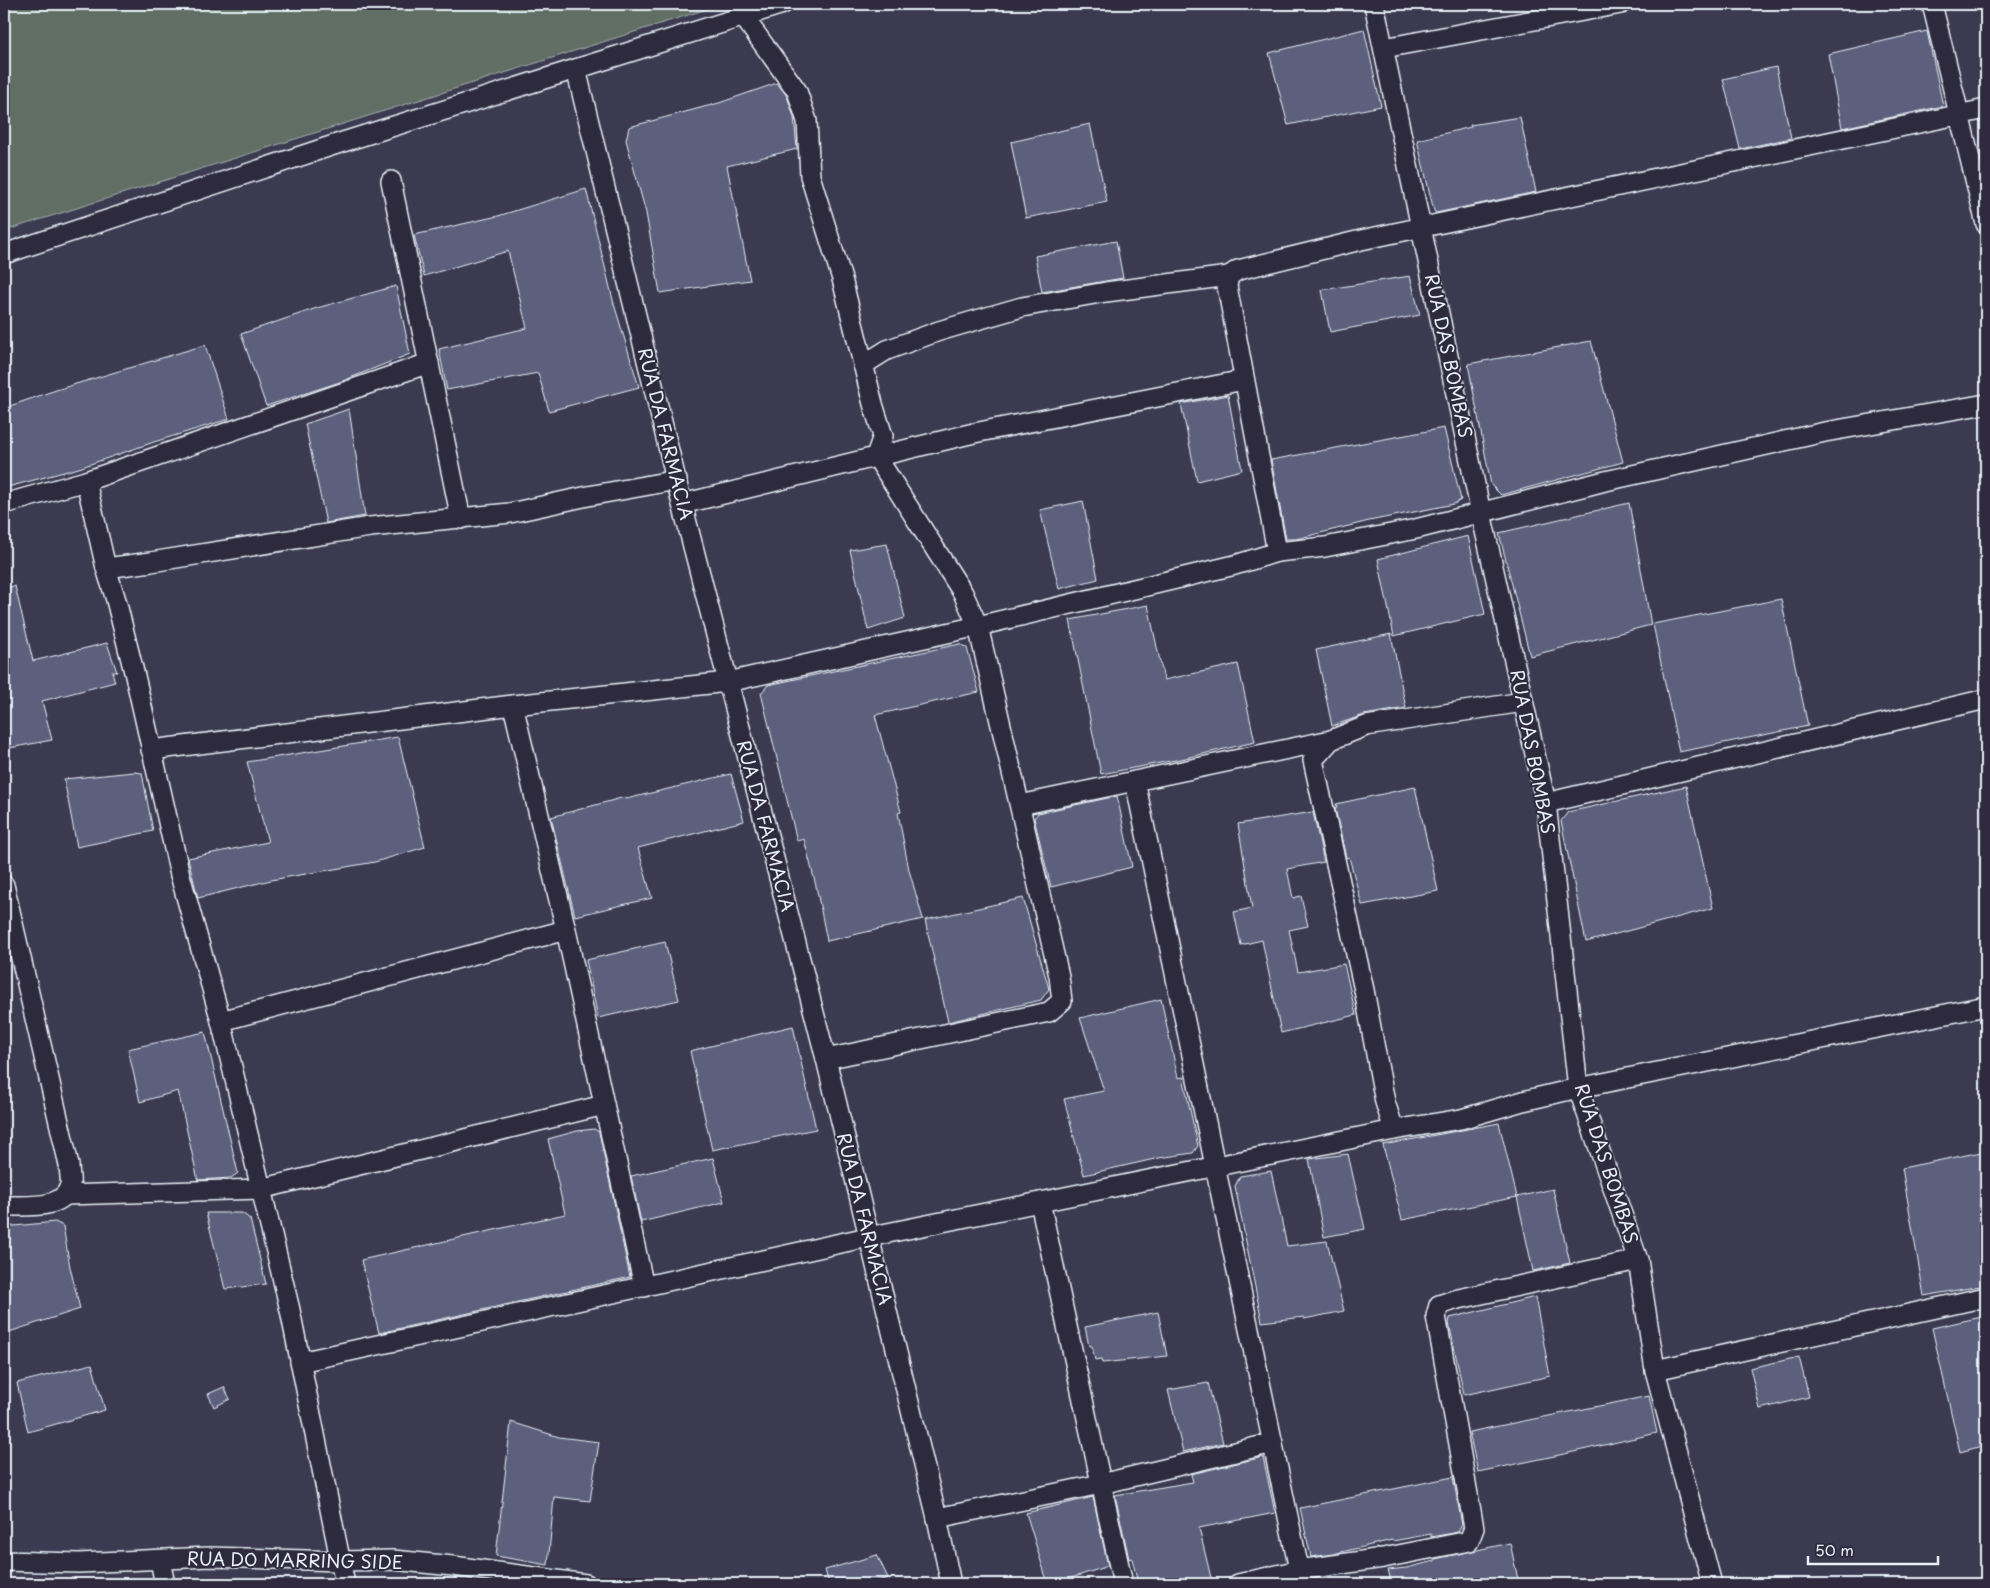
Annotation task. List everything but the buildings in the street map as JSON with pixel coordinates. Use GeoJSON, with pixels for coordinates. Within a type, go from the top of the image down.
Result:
{"type":"FeatureCollection","features":[{"type":"Feature","properties":{"kind":"street"},"geometry":{"type":"LineString","coordinates":[[4,254],[343,142],[783,4]]}},
{"type":"Feature","properties":{"kind":"street","name":"RUA DAS BOMBAS"},"geometry":{"type":"LineString","coordinates":[[1374,4],[1481,513],[1546,803],[1578,1088],[1638,1260],[1655,1370],[1712,1584]]}},
{"type":"Feature","properties":{"kind":"street"},"geometry":{"type":"LineString","coordinates":[[1384,48],[1621,4]]}},
{"type":"Feature","properties":{"kind":"street"},"geometry":{"type":"LineString","coordinates":[[1932,4],[1986,224]]}},
{"type":"Feature","properties":{"kind":"street"},"geometry":{"type":"LineString","coordinates":[[743,16],[797,91],[807,121],[810,176],[842,279],[883,436],[876,456]]}},
{"type":"Feature","properties":{"kind":"street","name":"RUA DA FARMACIA"},"geometry":{"type":"LineString","coordinates":[[576,69],[682,504],[826,1059],[937,1518],[951,1584]]}},
{"type":"Feature","properties":{"kind":"street"},"geometry":{"type":"LineString","coordinates":[[863,365],[887,350],[939,331],[1022,307],[1106,292],[1229,276],[1238,270],[1248,267],[1422,228],[1986,109]]}},
{"type":"Feature","properties":{"kind":"street"},"geometry":{"type":"LineString","coordinates":[[392,181],[461,518]]}},
{"type":"Feature","properties":{"kind":"street"},"geometry":{"type":"LineString","coordinates":[[1229,276],[1227,286],[1277,552]]}},
{"type":"Feature","properties":{"kind":"street"},"geometry":{"type":"LineString","coordinates":[[4,504],[86,481],[429,363]]}},
{"type":"Feature","properties":{"kind":"street"},"geometry":{"type":"LineString","coordinates":[[682,504],[992,429],[1244,380]]}},
{"type":"Feature","properties":{"kind":"street"},"geometry":{"type":"LineString","coordinates":[[151,750],[512,705],[728,682],[978,626],[1235,565],[1277,552],[1325,547],[1481,513],[1602,482],[1825,432],[1986,404]]}},
{"type":"Feature","properties":{"kind":"street"},"geometry":{"type":"LineString","coordinates":[[826,1059],[1049,1012],[1062,1001],[1059,976],[978,626],[963,593],[876,456]]}},
{"type":"Feature","properties":{"kind":"street"},"geometry":{"type":"LineString","coordinates":[[106,568],[370,527],[510,513],[588,496],[677,480]]}},
{"type":"Feature","properties":{"kind":"street"},"geometry":{"type":"LineString","coordinates":[[86,481],[106,568],[118,608],[180,875],[221,1021],[290,1310],[345,1584]]}},
{"type":"Feature","properties":{"kind":"street"},"geometry":{"type":"LineString","coordinates":[[1546,803],[1986,699]]}},
{"type":"Feature","properties":{"kind":"street"},"geometry":{"type":"LineString","coordinates":[[1020,805],[1331,740],[1366,726],[1523,702]]}},
{"type":"Feature","properties":{"kind":"street"},"geometry":{"type":"LineString","coordinates":[[512,705],[566,930],[644,1287]]}},
{"type":"Feature","properties":{"kind":"street"},"geometry":{"type":"LineString","coordinates":[[1331,740],[1313,760],[1362,981],[1386,1102],[1394,1130]]}},
{"type":"Feature","properties":{"kind":"street"},"geometry":{"type":"LineString","coordinates":[[1135,781],[1217,1166],[1301,1577]]}},
{"type":"Feature","properties":{"kind":"street"},"geometry":{"type":"LineString","coordinates":[[4,885],[69,1165],[70,1184],[65,1196],[58,1201],[46,1204],[4,1206]]}},
{"type":"Feature","properties":{"kind":"street"},"geometry":{"type":"LineString","coordinates":[[221,1021],[566,930]]}},
{"type":"Feature","properties":{"kind":"street"},"geometry":{"type":"LineString","coordinates":[[300,1362],[868,1237],[1394,1130],[1461,1119],[1523,1101],[1578,1088],[1986,1006]]}},
{"type":"Feature","properties":{"kind":"street"},"geometry":{"type":"LineString","coordinates":[[65,1196],[261,1189],[604,1105]]}},
{"type":"Feature","properties":{"kind":"street"},"geometry":{"type":"LineString","coordinates":[[1040,1202],[1123,1584]]}},
{"type":"Feature","properties":{"kind":"street"},"geometry":{"type":"LineString","coordinates":[[1238,1584],[1301,1577],[1469,1541],[1474,1528],[1436,1316],[1439,1305],[1454,1300],[1638,1260]]}},
{"type":"Feature","properties":{"kind":"street"},"geometry":{"type":"LineString","coordinates":[[1655,1370],[1986,1297]]}},
{"type":"Feature","properties":{"kind":"street"},"geometry":{"type":"LineString","coordinates":[[937,1518],[1101,1484],[1273,1443]]}},
{"type":"Feature","properties":{"kind":"street","name":"RUA DO MARRING SIDE"},"geometry":{"type":"LineString","coordinates":[[4,1561],[40,1563],[160,1561],[209,1557],[340,1561],[393,1560],[453,1566],[534,1581],[586,1584]]}},
{"type":"Feature","properties":{"kind":"street"},"geometry":{"type":"LineString","coordinates":[[160,1561],[165,1584]]}},
{"type":"Feature","properties":{"kind":"green space"},"geometry":{"type":"Polygon","coordinates":[[[4,4],[723,4],[4,231],[4,4]]]}}]}
